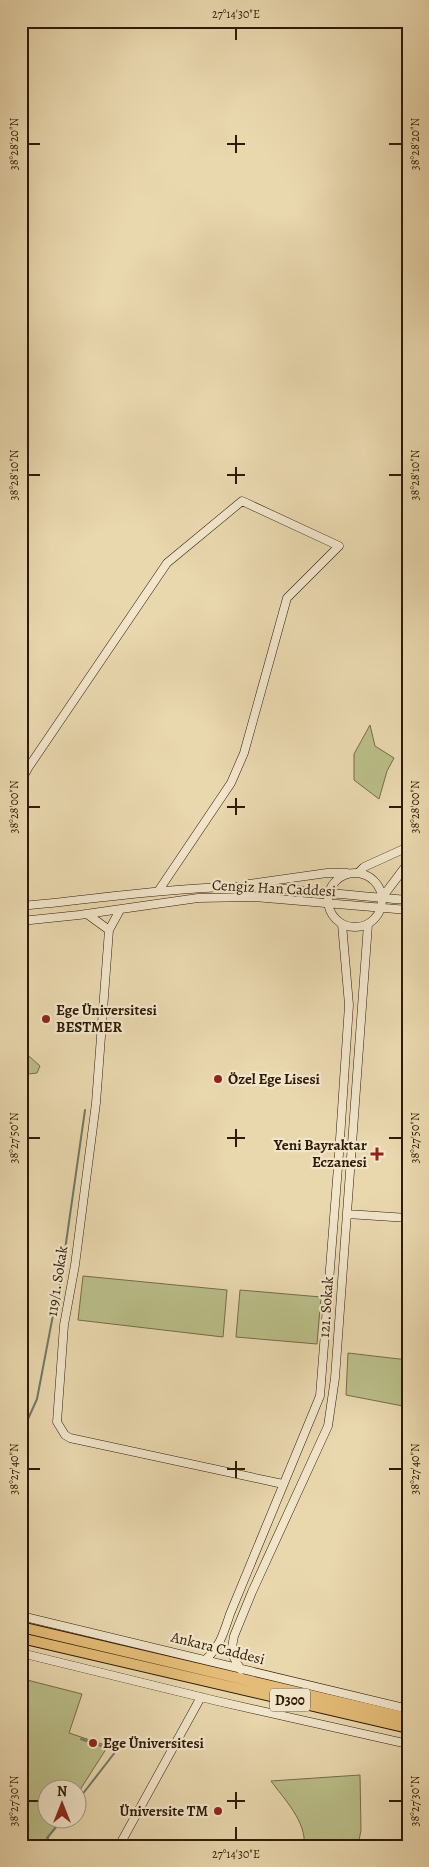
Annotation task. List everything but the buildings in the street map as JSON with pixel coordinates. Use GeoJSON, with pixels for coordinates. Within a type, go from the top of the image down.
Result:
{"type":"FeatureCollection","features":[{"type":"Feature","properties":{"kind":"highway","name":"Ankara Caddesi"},"geometry":{"type":"LineString","coordinates":[[21,1626],[408,1718]]}},
{"type":"Feature","properties":{"kind":"highway","name":"D300"},"geometry":{"type":"LineString","coordinates":[[21,1638],[408,1728]]}},
{"type":"Feature","properties":{"kind":"street"},"geometry":{"type":"LineString","coordinates":[[21,781],[33,760],[167,563],[242,501],[339,546],[287,598],[244,753],[227,789],[159,890]]}},
{"type":"Feature","properties":{"kind":"street"},"geometry":{"type":"LineString","coordinates":[[358,873],[364,867],[408,847]]}},
{"type":"Feature","properties":{"kind":"street"},"geometry":{"type":"LineString","coordinates":[[382,896],[407,864]]}},
{"type":"Feature","properties":{"kind":"street"},"geometry":{"type":"LineString","coordinates":[[407,864],[408,872]]}},
{"type":"Feature","properties":{"kind":"street"},"geometry":{"type":"LineString","coordinates":[[227,887],[327,873],[348,873],[358,873],[372,879],[382,896],[381,908],[376,918],[368,924],[355,928],[342,924],[335,919],[327,903],[328,892],[335,881],[348,873]]}},
{"type":"Feature","properties":{"kind":"street","name":"Cengiz Han Caddesi"},"geometry":{"type":"LineString","coordinates":[[21,906],[159,890],[227,887],[328,892],[408,900]]}},
{"type":"Feature","properties":{"kind":"street","name":"Cengiz Han Caddesi"},"geometry":{"type":"LineString","coordinates":[[21,921],[120,910],[198,898],[254,897],[408,910]]}},
{"type":"Feature","properties":{"kind":"street","name":"119/1. Sokak"},"geometry":{"type":"LineString","coordinates":[[120,910],[110,930],[96,1102],[75,1265],[64,1325],[58,1422],[65,1435],[70,1438],[283,1484]]}},
{"type":"Feature","properties":{"kind":"street"},"geometry":{"type":"LineString","coordinates":[[87,914],[110,930]]}},
{"type":"Feature","properties":{"kind":"street","name":"121. Sokak"},"geometry":{"type":"LineString","coordinates":[[205,1660],[214,1653],[219,1645],[320,1396],[349,1006],[342,924]]}},
{"type":"Feature","properties":{"kind":"street","name":"121. Sokak"},"geometry":{"type":"LineString","coordinates":[[241,1670],[233,1656],[234,1636],[252,1592],[328,1426],[335,1378],[368,924]]}},
{"type":"Feature","properties":{"kind":"street"},"geometry":{"type":"LineString","coordinates":[[347,1214],[408,1218]]}},
{"type":"Feature","properties":{"kind":"street","name":"Ankara Caddesi"},"geometry":{"type":"LineString","coordinates":[[21,1616],[408,1709]]}},
{"type":"Feature","properties":{"kind":"street"},"geometry":{"type":"LineString","coordinates":[[21,1653],[201,1697],[408,1744]]}},
{"type":"Feature","properties":{"kind":"street"},"geometry":{"type":"LineString","coordinates":[[119,1846],[201,1697]]}},
{"type":"Feature","properties":{"kind":"green space"},"geometry":{"type":"Polygon","coordinates":[[[370,725],[375,746],[394,758],[387,771],[379,799],[354,780],[354,754],[370,725]]]}},
{"type":"Feature","properties":{"kind":"green space"},"geometry":{"type":"Polygon","coordinates":[[[21,1049],[40,1066],[37,1073],[21,1075],[21,1049]]]}},
{"type":"Feature","properties":{"kind":"green space"},"geometry":{"type":"Polygon","coordinates":[[[83,1276],[227,1290],[223,1337],[78,1320],[83,1276]]]}},
{"type":"Feature","properties":{"kind":"green space"},"geometry":{"type":"Polygon","coordinates":[[[240,1290],[321,1297],[317,1344],[236,1337],[240,1290]]]}},
{"type":"Feature","properties":{"kind":"green space"},"geometry":{"type":"Polygon","coordinates":[[[348,1353],[408,1360],[408,1407],[346,1395],[348,1353]]]}},
{"type":"Feature","properties":{"kind":"green space"},"geometry":{"type":"Polygon","coordinates":[[[27,1680],[82,1694],[69,1733],[108,1746],[86,1780],[38,1780],[38,1830],[53,1830],[48,1838],[53,1846],[21,1846],[21,1682],[27,1680]]]}},
{"type":"Feature","properties":{"kind":"green space"},"geometry":{"type":"Polygon","coordinates":[[[360,1775],[361,1830],[358,1846],[304,1846],[302,1828],[294,1811],[271,1781],[360,1775]]]}},
{"type":"Feature","properties":{"kind":"waterway"},"geometry":{"type":"LineString","coordinates":[[21,1423],[28,1419],[37,1399],[60,1283],[85,1110]]}},
{"type":"Feature","properties":{"kind":"waterway"},"geometry":{"type":"LineString","coordinates":[[81,1739],[116,1751],[88,1787]]}},
{"type":"Feature","properties":{"kind":"waterway"},"geometry":{"type":"LineString","coordinates":[[52,1846],[47,1838],[54,1830]]}},
{"type":"Feature","properties":{"kind":"place","name":"Ege Üniversitesi BESTMER"},"geometry":{"type":"Point","coordinates":[46,1019]}},
{"type":"Feature","properties":{"kind":"place","name":"Özel Ege Lisesi"},"geometry":{"type":"Point","coordinates":[218,1079]}},
{"type":"Feature","properties":{"kind":"place","name":"Yeni Bayraktar Eczanesi"},"geometry":{"type":"Point","coordinates":[377,1154]}},
{"type":"Feature","properties":{"kind":"place","name":"Ege Üniversitesi"},"geometry":{"type":"Point","coordinates":[93,1743]}},
{"type":"Feature","properties":{"kind":"place","name":"Üniversite TM"},"geometry":{"type":"Point","coordinates":[218,1811]}}]}
